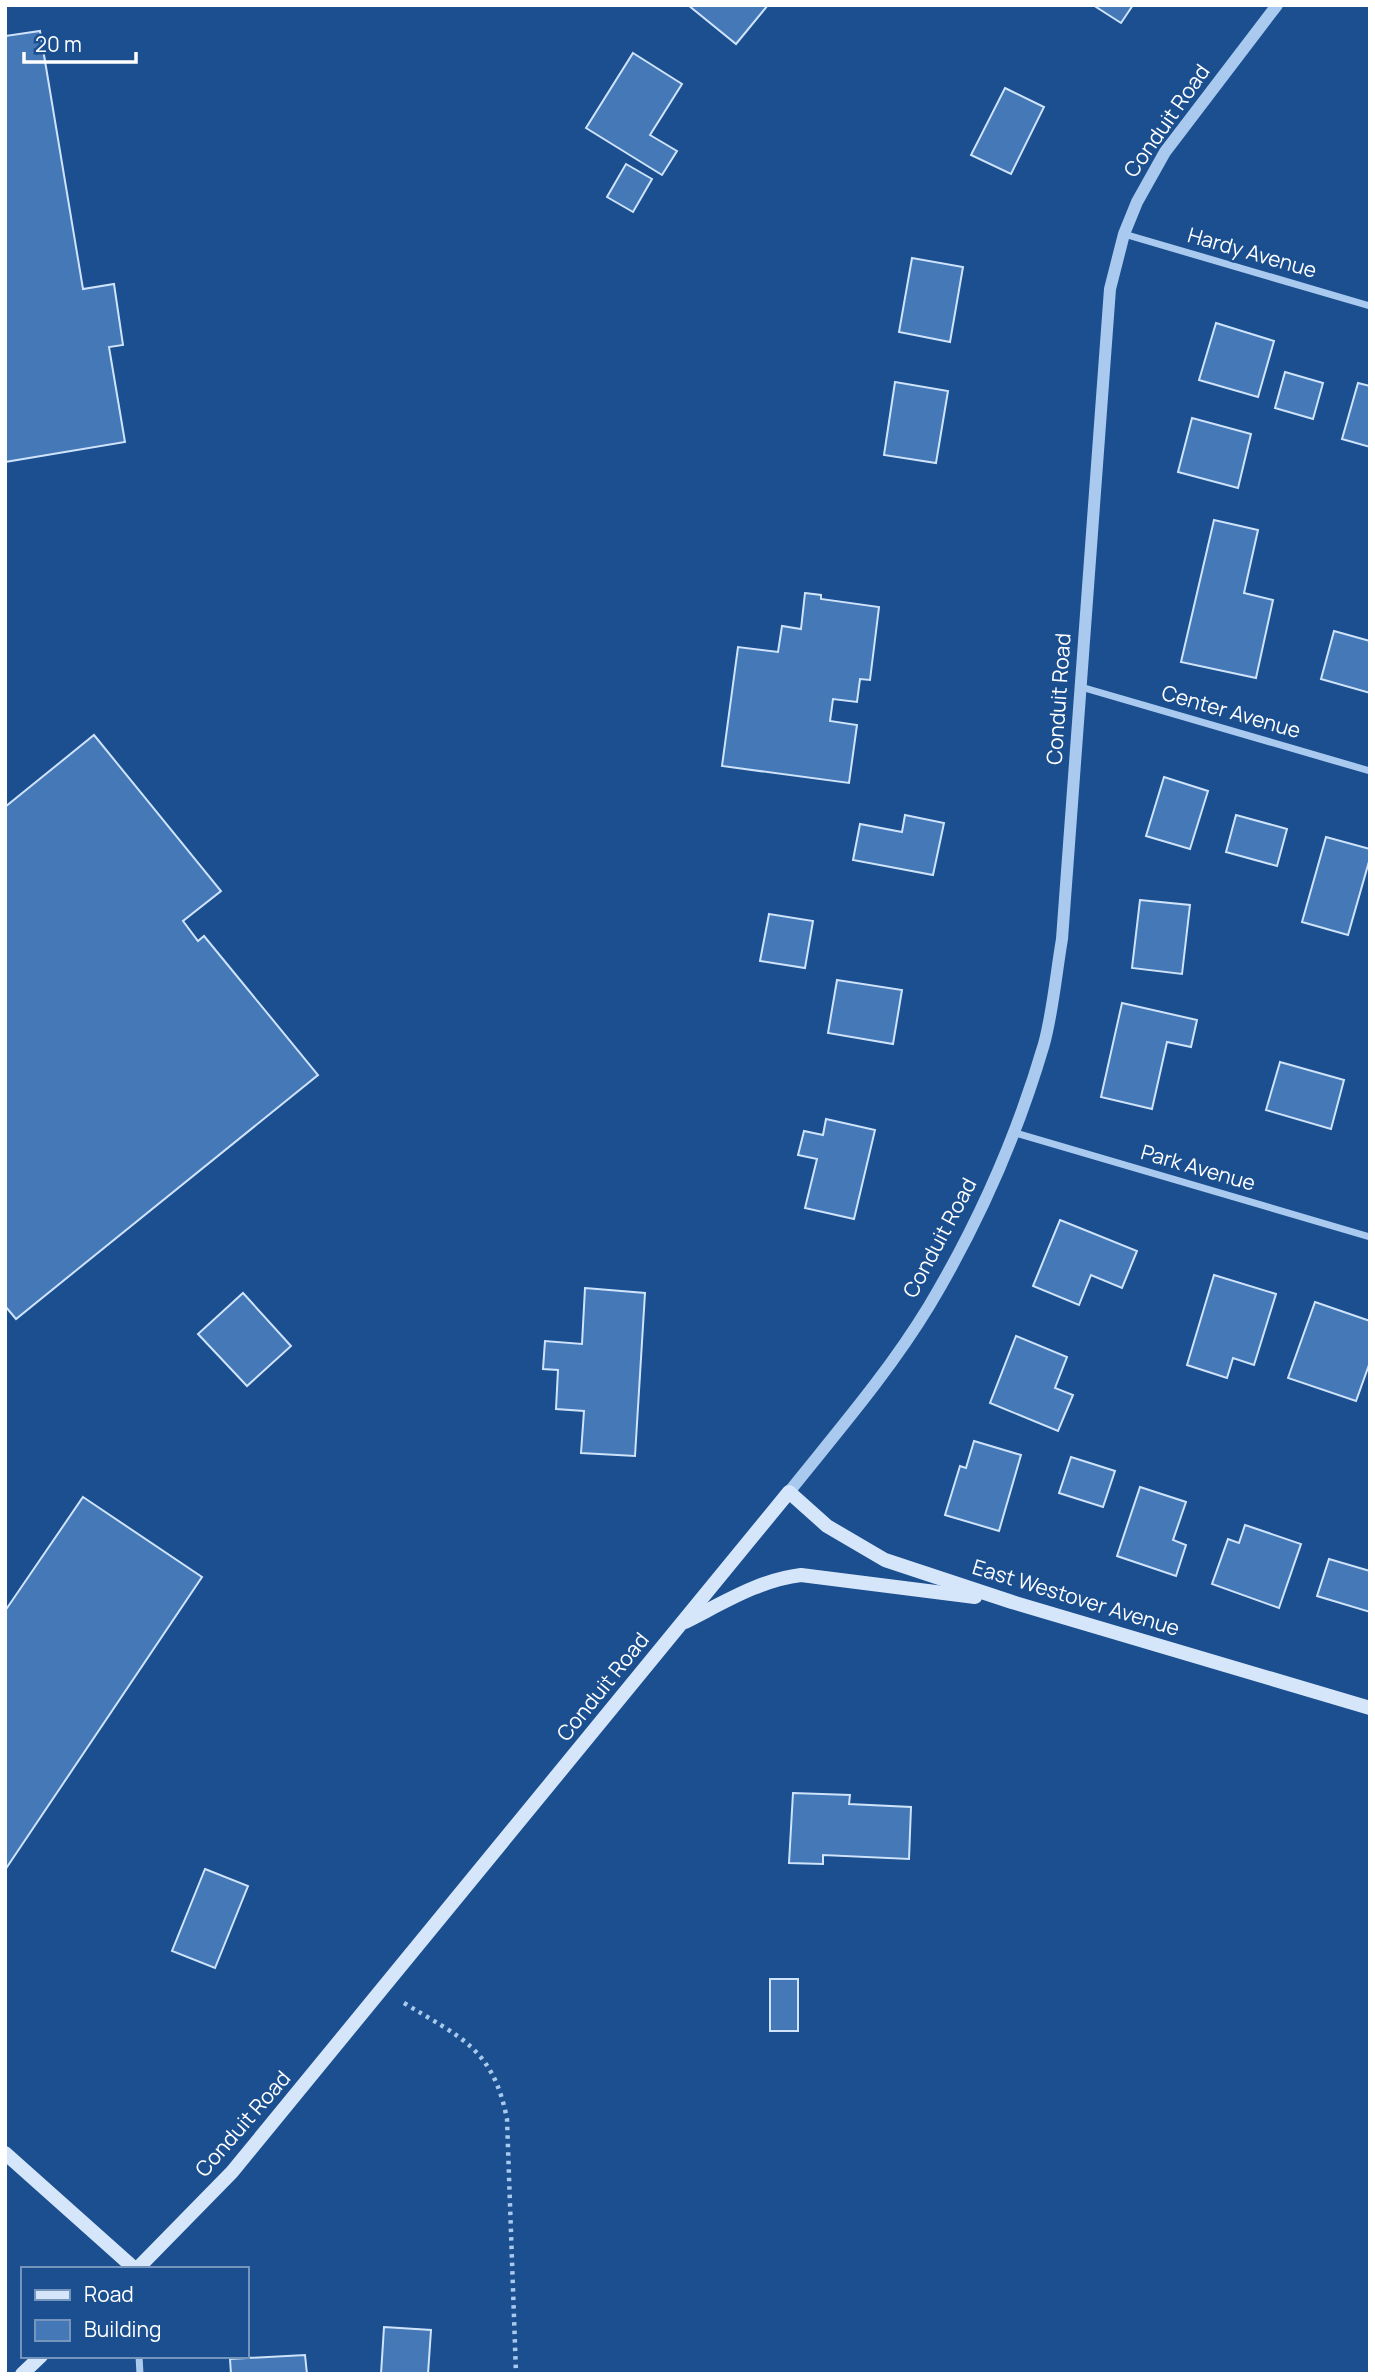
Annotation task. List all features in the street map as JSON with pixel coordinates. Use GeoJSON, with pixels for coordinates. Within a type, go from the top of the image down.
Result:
{"type":"FeatureCollection","features":[{"type":"Feature","properties":{"kind":"main road","name":"East Westover Avenue"},"geometry":{"type":"LineString","coordinates":[[789,1492],[827,1526],[885,1560],[1012,1602],[1370,1708]]}},
{"type":"Feature","properties":{"kind":"main road","name":"Conduit Road"},"geometry":{"type":"LineString","coordinates":[[138,2267],[232,2172],[789,1492]]}},
{"type":"Feature","properties":{"kind":"main road"},"geometry":{"type":"LineString","coordinates":[[681,1624],[760,1584],[782,1577],[801,1575],[1012,1602]]}},
{"type":"Feature","properties":{"kind":"main road"},"geometry":{"type":"LineString","coordinates":[[5,2153],[134,2267]]}},
{"type":"Feature","properties":{"kind":"main road"},"geometry":{"type":"LineString","coordinates":[[22,2374],[39,2358]]}},
{"type":"Feature","properties":{"kind":"street","name":"Conduit Road"},"geometry":{"type":"LineString","coordinates":[[789,1492],[875,1384],[928,1307],[965,1242],[1016,1133],[1045,1041],[1062,939],[1110,289],[1124,234],[1137,202],[1165,152],[1277,5]]}},
{"type":"Feature","properties":{"kind":"street","name":"Hardy Avenue"},"geometry":{"type":"LineString","coordinates":[[1124,234],[1370,306]]}},
{"type":"Feature","properties":{"kind":"street","name":"Center Avenue"},"geometry":{"type":"LineString","coordinates":[[1082,687],[1370,771]]}},
{"type":"Feature","properties":{"kind":"street","name":"Park Avenue"},"geometry":{"type":"LineString","coordinates":[[1016,1133],[1370,1237]]}},
{"type":"Feature","properties":{"kind":"path"},"geometry":{"type":"LineString","coordinates":[[383,1989],[472,2045],[491,2071],[502,2094],[507,2119],[516,2374]]}},
{"type":"Feature","properties":{"kind":"building"},"geometry":{"type":"Polygon","coordinates":[[[688,5],[768,5],[736,44],[688,5]]]}},
{"type":"Feature","properties":{"kind":"building"},"geometry":{"type":"Polygon","coordinates":[[[1093,5],[1133,5],[1121,23],[1093,5]]]}},
{"type":"Feature","properties":{"kind":"building"},"geometry":{"type":"Polygon","coordinates":[[[40,31],[83,289],[114,284],[123,345],[109,347],[125,442],[5,462],[5,36],[40,31]]]}},
{"type":"Feature","properties":{"kind":"building"},"geometry":{"type":"Polygon","coordinates":[[[633,53],[682,84],[650,135],[677,151],[662,175],[586,128],[633,53]]]}},
{"type":"Feature","properties":{"kind":"building"},"geometry":{"type":"Polygon","coordinates":[[[1005,88],[1044,107],[1011,174],[971,155],[1005,88]]]}},
{"type":"Feature","properties":{"kind":"building"},"geometry":{"type":"Polygon","coordinates":[[[626,164],[652,179],[633,212],[607,197],[626,164]]]}},
{"type":"Feature","properties":{"kind":"building"},"geometry":{"type":"Polygon","coordinates":[[[912,258],[963,267],[950,342],[899,332],[912,258]]]}},
{"type":"Feature","properties":{"kind":"building"},"geometry":{"type":"Polygon","coordinates":[[[1216,323],[1274,341],[1258,397],[1199,380],[1216,323]]]}},
{"type":"Feature","properties":{"kind":"building"},"geometry":{"type":"Polygon","coordinates":[[[1285,372],[1323,383],[1313,419],[1275,408],[1285,372]]]}},
{"type":"Feature","properties":{"kind":"building"},"geometry":{"type":"Polygon","coordinates":[[[895,382],[948,391],[936,463],[884,455],[895,382]]]}},
{"type":"Feature","properties":{"kind":"building"},"geometry":{"type":"Polygon","coordinates":[[[1358,383],[1370,386],[1370,447],[1342,439],[1358,383]]]}},
{"type":"Feature","properties":{"kind":"building"},"geometry":{"type":"Polygon","coordinates":[[[1192,418],[1251,434],[1238,488],[1178,472],[1192,418]]]}},
{"type":"Feature","properties":{"kind":"building"},"geometry":{"type":"Polygon","coordinates":[[[1214,520],[1258,530],[1244,593],[1273,600],[1256,678],[1181,662],[1214,520]]]}},
{"type":"Feature","properties":{"kind":"building"},"geometry":{"type":"Polygon","coordinates":[[[805,593],[821,595],[821,599],[879,607],[870,680],[860,679],[857,702],[833,699],[830,721],[857,725],[849,783],[722,766],[738,647],[778,652],[782,626],[801,629],[805,593]]]}},
{"type":"Feature","properties":{"kind":"building"},"geometry":{"type":"Polygon","coordinates":[[[1334,631],[1370,641],[1370,693],[1321,679],[1334,631]]]}},
{"type":"Feature","properties":{"kind":"building"},"geometry":{"type":"Polygon","coordinates":[[[94,735],[221,891],[183,921],[198,941],[204,936],[318,1075],[16,1319],[5,1306],[5,807],[94,735]]]}},
{"type":"Feature","properties":{"kind":"building"},"geometry":{"type":"Polygon","coordinates":[[[1164,777],[1208,791],[1190,849],[1146,836],[1164,777]]]}},
{"type":"Feature","properties":{"kind":"building"},"geometry":{"type":"Polygon","coordinates":[[[905,815],[944,823],[933,875],[853,860],[860,824],[902,832],[905,815]]]}},
{"type":"Feature","properties":{"kind":"building"},"geometry":{"type":"Polygon","coordinates":[[[1236,815],[1287,829],[1277,866],[1226,852],[1236,815]]]}},
{"type":"Feature","properties":{"kind":"building"},"geometry":{"type":"Polygon","coordinates":[[[1326,837],[1370,849],[1370,858],[1348,935],[1302,922],[1326,837]]]}},
{"type":"Feature","properties":{"kind":"building"},"geometry":{"type":"Polygon","coordinates":[[[1140,900],[1190,905],[1182,974],[1132,968],[1140,900]]]}},
{"type":"Feature","properties":{"kind":"building"},"geometry":{"type":"Polygon","coordinates":[[[769,914],[813,921],[805,968],[760,961],[769,914]]]}},
{"type":"Feature","properties":{"kind":"building"},"geometry":{"type":"Polygon","coordinates":[[[837,980],[902,990],[893,1044],[828,1033],[837,980]]]}},
{"type":"Feature","properties":{"kind":"building"},"geometry":{"type":"Polygon","coordinates":[[[1122,1003],[1197,1020],[1191,1047],[1167,1042],[1152,1109],[1101,1097],[1122,1003]]]}},
{"type":"Feature","properties":{"kind":"building"},"geometry":{"type":"Polygon","coordinates":[[[1280,1062],[1344,1080],[1331,1129],[1266,1110],[1280,1062]]]}},
{"type":"Feature","properties":{"kind":"building"},"geometry":{"type":"Polygon","coordinates":[[[826,1119],[875,1130],[854,1219],[805,1208],[817,1159],[798,1155],[804,1131],[823,1135],[826,1119]]]}},
{"type":"Feature","properties":{"kind":"building"},"geometry":{"type":"Polygon","coordinates":[[[1060,1220],[1137,1251],[1122,1288],[1091,1275],[1079,1305],[1033,1286],[1060,1220]]]}},
{"type":"Feature","properties":{"kind":"building"},"geometry":{"type":"Polygon","coordinates":[[[1214,1275],[1276,1294],[1254,1365],[1233,1358],[1227,1378],[1187,1365],[1214,1275]]]}},
{"type":"Feature","properties":{"kind":"building"},"geometry":{"type":"Polygon","coordinates":[[[585,1288],[645,1293],[635,1456],[581,1453],[584,1411],[556,1409],[558,1370],[543,1369],[545,1341],[582,1344],[585,1288]]]}},
{"type":"Feature","properties":{"kind":"building"},"geometry":{"type":"Polygon","coordinates":[[[243,1293],[291,1346],[247,1386],[198,1334],[243,1293]]]}},
{"type":"Feature","properties":{"kind":"building"},"geometry":{"type":"Polygon","coordinates":[[[1315,1302],[1370,1321],[1370,1362],[1356,1401],[1288,1378],[1315,1302]]]}},
{"type":"Feature","properties":{"kind":"building"},"geometry":{"type":"Polygon","coordinates":[[[1016,1336],[1067,1357],[1055,1388],[1073,1395],[1058,1431],[990,1403],[1016,1336]]]}},
{"type":"Feature","properties":{"kind":"building"},"geometry":{"type":"Polygon","coordinates":[[[974,1441],[1021,1455],[999,1531],[945,1515],[960,1466],[966,1468],[974,1441]]]}},
{"type":"Feature","properties":{"kind":"building"},"geometry":{"type":"Polygon","coordinates":[[[1071,1457],[1115,1471],[1103,1507],[1059,1493],[1071,1457]]]}},
{"type":"Feature","properties":{"kind":"building"},"geometry":{"type":"Polygon","coordinates":[[[1140,1487],[1186,1502],[1173,1540],[1186,1545],[1176,1576],[1117,1556],[1140,1487]]]}},
{"type":"Feature","properties":{"kind":"building"},"geometry":{"type":"Polygon","coordinates":[[[83,1497],[202,1577],[5,1870],[5,1611],[83,1497]]]}},
{"type":"Feature","properties":{"kind":"building"},"geometry":{"type":"Polygon","coordinates":[[[1245,1525],[1301,1544],[1279,1608],[1212,1584],[1228,1539],[1239,1543],[1245,1525]]]}},
{"type":"Feature","properties":{"kind":"building"},"geometry":{"type":"Polygon","coordinates":[[[1329,1559],[1370,1571],[1370,1612],[1317,1596],[1329,1559]]]}},
{"type":"Feature","properties":{"kind":"building"},"geometry":{"type":"Polygon","coordinates":[[[793,1793],[850,1795],[849,1804],[911,1807],[909,1859],[823,1855],[823,1864],[789,1863],[793,1793]]]}},
{"type":"Feature","properties":{"kind":"building"},"geometry":{"type":"Polygon","coordinates":[[[205,1869],[248,1886],[215,1968],[172,1951],[205,1869]]]}},
{"type":"Feature","properties":{"kind":"building"},"geometry":{"type":"Polygon","coordinates":[[[770,1979],[798,1979],[798,2031],[770,2031],[770,1979]]]}},
{"type":"Feature","properties":{"kind":"building"},"geometry":{"type":"Polygon","coordinates":[[[384,2327],[431,2330],[428,2374],[381,2374],[384,2327]]]}},
{"type":"Feature","properties":{"kind":"building"},"geometry":{"type":"Polygon","coordinates":[[[305,2355],[307,2374],[231,2374],[230,2359],[305,2355]]]}}]}
